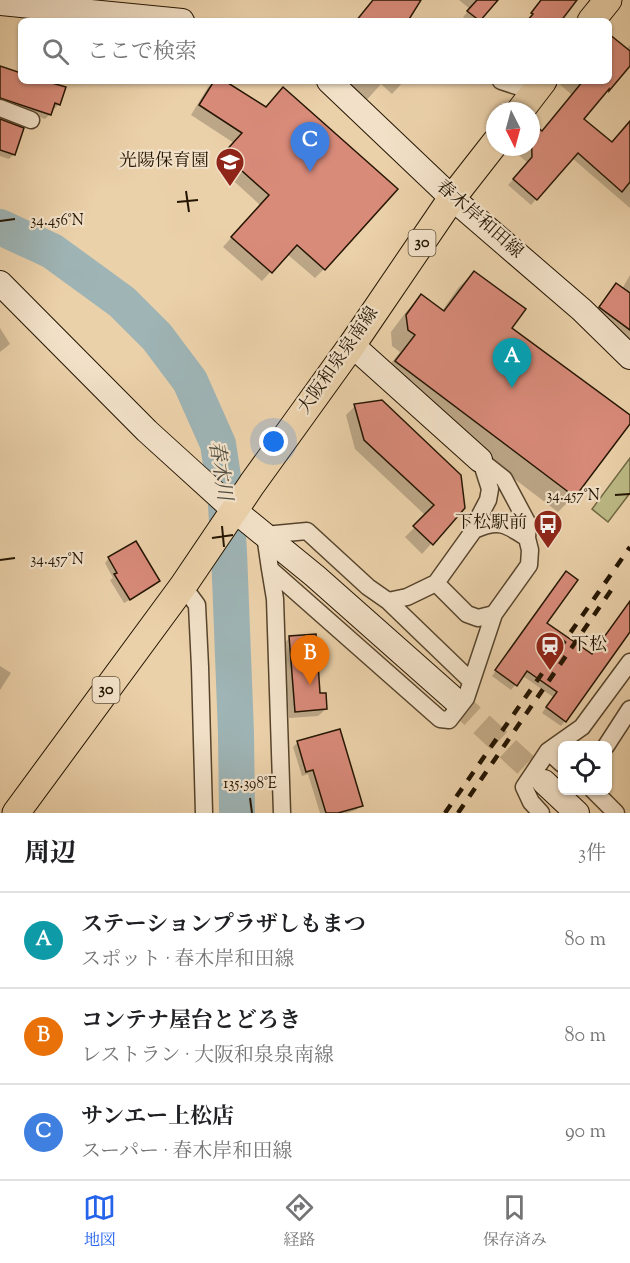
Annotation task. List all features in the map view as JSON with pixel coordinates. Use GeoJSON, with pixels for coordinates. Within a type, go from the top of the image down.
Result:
{"type":"FeatureCollection","features":[{"type":"Feature","properties":{"kind":"main road"},"geometry":{"type":"LineString","coordinates":[[593,18],[608,0]]}},
{"type":"Feature","properties":{"kind":"main road","name":"大阪和泉泉南線"},"geometry":{"type":"LineString","coordinates":[[16,813],[189,576],[352,345],[452,198],[486,155]]}},
{"type":"Feature","properties":{"kind":"street"},"geometry":{"type":"LineString","coordinates":[[0,3],[152,18]]}},
{"type":"Feature","properties":{"kind":"street","name":"春木岸和田線"},"geometry":{"type":"LineString","coordinates":[[332,84],[452,198],[582,310],[630,357]]}},
{"type":"Feature","properties":{"kind":"street"},"geometry":{"type":"LineString","coordinates":[[508,84],[533,95]]}},
{"type":"Feature","properties":{"kind":"street"},"geometry":{"type":"LineString","coordinates":[[0,108],[31,120]]}},
{"type":"Feature","properties":{"kind":"street"},"geometry":{"type":"LineString","coordinates":[[0,283],[147,431],[234,510],[315,576],[455,700]]}},
{"type":"Feature","properties":{"kind":"street"},"geometry":{"type":"LineString","coordinates":[[270,569],[440,719],[449,720],[466,698],[494,614],[529,565],[528,524],[504,479],[352,345]]}},
{"type":"Feature","properties":{"kind":"street"},"geometry":{"type":"LineString","coordinates":[[388,601],[407,597],[436,583],[474,530],[488,500],[490,489],[480,460]]}},
{"type":"Feature","properties":{"kind":"street"},"geometry":{"type":"LineString","coordinates":[[474,530],[486,525],[501,524],[528,538]]}},
{"type":"Feature","properties":{"kind":"street"},"geometry":{"type":"LineString","coordinates":[[262,532],[307,531],[388,601],[471,681]]}},
{"type":"Feature","properties":{"kind":"street"},"geometry":{"type":"LineString","coordinates":[[262,532],[275,599],[282,813]]}},
{"type":"Feature","properties":{"kind":"street"},"geometry":{"type":"LineString","coordinates":[[189,576],[197,604],[204,813]]}},
{"type":"Feature","properties":{"kind":"street"},"geometry":{"type":"LineString","coordinates":[[436,583],[467,614],[477,618],[494,614]]}},
{"type":"Feature","properties":{"kind":"street"},"geometry":{"type":"LineString","coordinates":[[541,813],[531,802],[524,787],[548,751],[582,727],[591,717],[630,663]]}},
{"type":"Feature","properties":{"kind":"street"},"geometry":{"type":"LineString","coordinates":[[591,717],[596,728],[609,740],[630,709]]}},
{"type":"Feature","properties":{"kind":"street"},"geometry":{"type":"LineString","coordinates":[[548,751],[558,760]]}},
{"type":"Feature","properties":{"kind":"street"},"geometry":{"type":"LineString","coordinates":[[544,782],[577,813]]}},
{"type":"Feature","properties":{"kind":"street"},"geometry":{"type":"LineString","coordinates":[[597,795],[616,813]]}},
{"type":"Feature","properties":{"kind":"shaded area"},"geometry":{"type":"Polygon","coordinates":[[[630,458],[630,493],[608,522],[592,509],[630,458]]]}},
{"type":"Feature","properties":{"kind":"building"},"geometry":{"type":"Polygon","coordinates":[[[373,0],[421,0],[410,18],[358,18],[373,0]]]}},
{"type":"Feature","properties":{"kind":"building"},"geometry":{"type":"Polygon","coordinates":[[[477,0],[498,0],[483,18],[476,18],[467,11],[477,0]]]}},
{"type":"Feature","properties":{"kind":"building"},"geometry":{"type":"Polygon","coordinates":[[[541,0],[577,0],[563,18],[530,18],[533,14],[531,13],[541,0]]]}},
{"type":"Feature","properties":{"kind":"building"},"geometry":{"type":"Polygon","coordinates":[[[612,36],[630,51],[630,66],[584,119],[612,142],[630,121],[630,182],[622,192],[578,153],[537,200],[513,179],[532,156],[540,156],[540,129],[542,131],[581,84],[612,84],[612,36]]]}},
{"type":"Feature","properties":{"kind":"building"},"geometry":{"type":"Polygon","coordinates":[[[0,66],[18,72],[18,84],[56,84],[66,87],[60,105],[55,103],[51,115],[0,98],[0,66]]]}},
{"type":"Feature","properties":{"kind":"building"},"geometry":{"type":"Polygon","coordinates":[[[212,84],[230,84],[266,107],[283,87],[398,189],[325,270],[297,245],[272,273],[231,237],[269,195],[223,154],[242,133],[199,105],[212,84]]]}},
{"type":"Feature","properties":{"kind":"building"},"geometry":{"type":"Polygon","coordinates":[[[0,119],[24,128],[15,155],[0,150],[0,119]]]}},
{"type":"Feature","properties":{"kind":"building"},"geometry":{"type":"Polygon","coordinates":[[[474,271],[526,309],[512,328],[630,415],[630,424],[575,497],[395,361],[415,335],[408,330],[406,315],[421,294],[444,311],[474,271]]]}},
{"type":"Feature","properties":{"kind":"building"},"geometry":{"type":"Polygon","coordinates":[[[616,283],[630,293],[630,330],[599,307],[616,283]]]}},
{"type":"Feature","properties":{"kind":"building"},"geometry":{"type":"Polygon","coordinates":[[[382,400],[461,475],[465,508],[433,545],[413,526],[434,505],[364,440],[354,404],[382,400]]]}},
{"type":"Feature","properties":{"kind":"building"},"geometry":{"type":"Polygon","coordinates":[[[136,541],[160,581],[130,600],[114,574],[117,573],[108,557],[136,541]]]}},
{"type":"Feature","properties":{"kind":"building"},"geometry":{"type":"Polygon","coordinates":[[[566,571],[578,580],[547,623],[592,654],[630,601],[630,632],[566,722],[546,707],[557,692],[527,671],[517,686],[495,670],[566,571]]]}},
{"type":"Feature","properties":{"kind":"building"},"geometry":{"type":"Polygon","coordinates":[[[316,634],[320,693],[326,693],[327,709],[295,712],[289,636],[316,634]]]}},
{"type":"Feature","properties":{"kind":"building"},"geometry":{"type":"Polygon","coordinates":[[[340,729],[363,806],[338,813],[326,813],[313,770],[306,772],[297,741],[340,729]]]}},
{"type":"Feature","properties":{"kind":"waterway","name":"春木川"},"geometry":{"type":"LineString","coordinates":[[0,227],[52,251],[122,302],[157,337],[190,381],[218,444],[225,490],[229,552],[237,813]]}},
{"type":"Feature","properties":{"kind":"tunnel"},"geometry":{"type":"LineString","coordinates":[[455,700],[544,782]]}},
{"type":"Feature","properties":{"kind":"railway"},"geometry":{"type":"LineString","coordinates":[[445,813],[630,547]]}},
{"type":"Feature","properties":{"kind":"railway"},"geometry":{"type":"LineString","coordinates":[[458,813],[616,583]]}},
{"type":"Feature","properties":{"kind":"place","name":"サンエー上松店"},"geometry":{"type":"Point","coordinates":[310,172]}},
{"type":"Feature","properties":{"kind":"place","name":"光陽保育園"},"geometry":{"type":"Point","coordinates":[230,188]}},
{"type":"Feature","properties":{"kind":"place","name":"ステーションプラザしもまつ"},"geometry":{"type":"Point","coordinates":[512,388]}},
{"type":"Feature","properties":{"kind":"place","name":"下松駅前"},"geometry":{"type":"Point","coordinates":[548,550]}},
{"type":"Feature","properties":{"kind":"place","name":"下松"},"geometry":{"type":"Point","coordinates":[550,672]}},
{"type":"Feature","properties":{"kind":"place","name":"コンテナ屋台とどろき"},"geometry":{"type":"Point","coordinates":[310,685]}}]}
